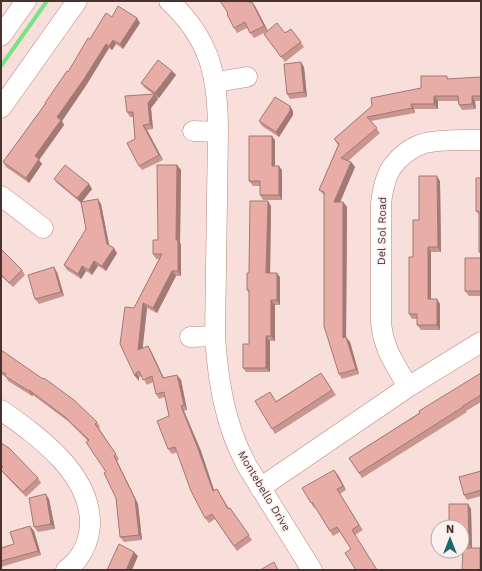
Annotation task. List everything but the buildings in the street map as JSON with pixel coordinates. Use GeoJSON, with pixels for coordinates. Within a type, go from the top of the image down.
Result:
{"type":"FeatureCollection","features":[{"type":"Feature","properties":{"kind":"street"},"geometry":{"type":"LineString","coordinates":[[1,36],[26,1]]}},
{"type":"Feature","properties":{"kind":"street"},"geometry":{"type":"LineString","coordinates":[[1,108],[77,1]]}},
{"type":"Feature","properties":{"kind":"street","name":"Montebello Drive"},"geometry":{"type":"LineString","coordinates":[[169,1],[191,25],[210,61],[216,82],[218,132],[215,336],[217,363],[226,416],[240,452],[260,488],[312,570]]}},
{"type":"Feature","properties":{"kind":"street"},"geometry":{"type":"LineString","coordinates":[[216,82],[247,77]]}},
{"type":"Feature","properties":{"kind":"street"},"geometry":{"type":"LineString","coordinates":[[193,131],[218,132]]}},
{"type":"Feature","properties":{"kind":"street","name":"Del Sol Road"},"geometry":{"type":"LineString","coordinates":[[408,388],[387,350],[382,330],[381,204],[383,187],[388,173],[397,161],[408,151],[422,144],[438,141],[481,140]]}},
{"type":"Feature","properties":{"kind":"street"},"geometry":{"type":"LineString","coordinates":[[1,196],[43,228]]}},
{"type":"Feature","properties":{"kind":"street"},"geometry":{"type":"LineString","coordinates":[[190,337],[215,336]]}},
{"type":"Feature","properties":{"kind":"street"},"geometry":{"type":"LineString","coordinates":[[260,488],[408,388],[481,342]]}},
{"type":"Feature","properties":{"kind":"street"},"geometry":{"type":"LineString","coordinates":[[1,410],[30,430],[58,457],[71,471],[88,503],[90,518],[89,534],[85,548],[77,560],[66,570]]}},
{"type":"Feature","properties":{"kind":"waterway"},"geometry":{"type":"LineString","coordinates":[[1,66],[47,1]]}}]}
